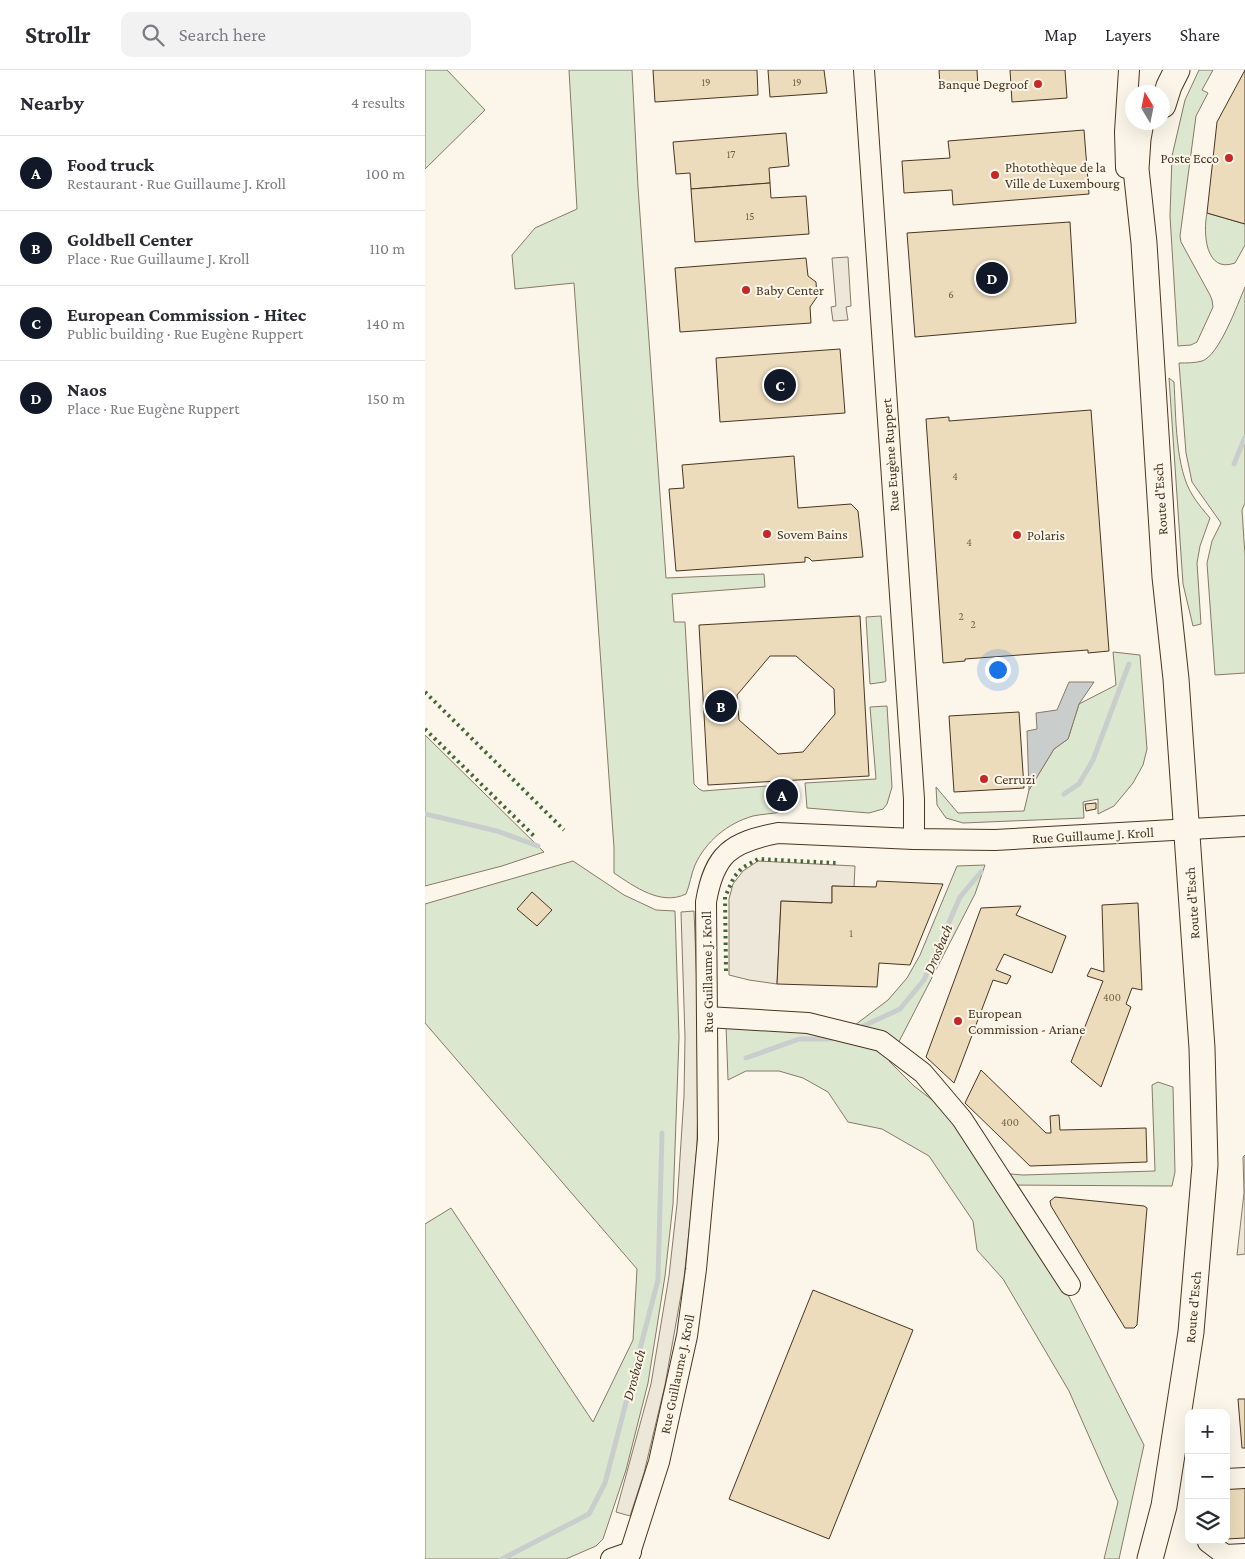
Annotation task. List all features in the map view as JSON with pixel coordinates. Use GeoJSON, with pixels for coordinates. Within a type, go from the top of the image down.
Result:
{"type":"FeatureCollection","features":[{"type":"Feature","properties":{"kind":"main road"},"geometry":{"type":"LineString","coordinates":[[1154,85],[1162,70]]}},
{"type":"Feature","properties":{"kind":"main road"},"geometry":{"type":"LineString","coordinates":[[1170,85],[1177,70]]}},
{"type":"Feature","properties":{"kind":"main road","name":"Route d'Esch"},"geometry":{"type":"LineString","coordinates":[[1139,130],[1136,169],[1144,243],[1165,578],[1176,679],[1187,829],[1202,1048],[1205,1165],[1191,1332],[1164,1506],[1150,1559]]}},
{"type":"Feature","properties":{"kind":"main road","name":"Route d'Esch"},"geometry":{"type":"LineString","coordinates":[[1144,243],[1156,130]]}},
{"type":"Feature","properties":{"kind":"street","name":"Rue Eugène Ruppert"},"geometry":{"type":"LineString","coordinates":[[864,70],[913,780],[914,840]]}},
{"type":"Feature","properties":{"kind":"street","name":"Route d'Esch"},"geometry":{"type":"LineString","coordinates":[[1129,70],[1125,132],[1129,211],[1144,243]]}},
{"type":"Feature","properties":{"kind":"street","name":"Rue Guillaume J. Kroll"},"geometry":{"type":"LineString","coordinates":[[611,1559],[629,1556],[659,1462],[687,1336],[696,1269],[708,1139],[706,902],[714,870],[724,856],[738,844],[778,833],[914,840],[995,840],[1245,826]]}},
{"type":"Feature","properties":{"kind":"street"},"geometry":{"type":"LineString","coordinates":[[707,1017],[808,1023],[881,1041],[923,1073],[962,1119],[1071,1285]]}},
{"type":"Feature","properties":{"kind":"street"},"geometry":{"type":"LineString","coordinates":[[1230,1479],[1245,1478]]}},
{"type":"Feature","properties":{"kind":"street"},"geometry":{"type":"LineString","coordinates":[[1211,1544],[1225,1555],[1245,1554]]}},
{"type":"Feature","properties":{"kind":"green space"},"geometry":{"type":"Polygon","coordinates":[[[425,70],[447,70],[485,110],[425,169],[425,70]]]}},
{"type":"Feature","properties":{"kind":"green space"},"geometry":{"type":"Polygon","coordinates":[[[569,70],[632,70],[638,187],[666,578],[764,574],[765,587],[672,594],[674,622],[685,622],[694,784],[703,791],[780,785],[782,808],[780,812],[744,819],[719,834],[700,856],[686,894],[677,897],[667,898],[649,893],[614,873],[614,848],[574,283],[515,289],[512,255],[535,228],[577,209],[569,70]]]}},
{"type":"Feature","properties":{"kind":"green space"},"geometry":{"type":"Polygon","coordinates":[[[1199,70],[1213,70],[1202,90],[1208,93],[1196,116],[1180,236],[1181,242],[1210,295],[1213,307],[1197,342],[1191,345],[1178,346],[1170,216],[1172,156],[1185,100],[1199,70]]]}},
{"type":"Feature","properties":{"kind":"green space"},"geometry":{"type":"Polygon","coordinates":[[[1207,213],[1245,224],[1245,245],[1235,263],[1225,265],[1217,262],[1212,257],[1206,240],[1207,213]]]}},
{"type":"Feature","properties":{"kind":"green space"},"geometry":{"type":"Polygon","coordinates":[[[1245,287],[1245,503],[1242,510],[1245,555],[1245,673],[1215,675],[1207,563],[1212,541],[1221,523],[1192,482],[1186,453],[1179,363],[1202,361],[1215,350],[1245,287]]]}},
{"type":"Feature","properties":{"kind":"green space"},"geometry":{"type":"Polygon","coordinates":[[[1169,378],[1174,382],[1177,441],[1187,485],[1199,505],[1210,518],[1200,546],[1197,563],[1201,624],[1193,626],[1183,584],[1169,378]]]}},
{"type":"Feature","properties":{"kind":"green space"},"geometry":{"type":"Polygon","coordinates":[[[881,616],[886,681],[870,684],[866,617],[881,616]]]}},
{"type":"Feature","properties":{"kind":"green space"},"geometry":{"type":"Polygon","coordinates":[[[1113,652],[1140,655],[1147,749],[1143,765],[1133,783],[1114,806],[1098,814],[1098,799],[1083,802],[1084,818],[963,823],[946,818],[937,805],[936,787],[958,813],[1024,811],[1029,790],[1054,749],[1068,739],[1079,704],[1116,685],[1113,652]]]}},
{"type":"Feature","properties":{"kind":"green space"},"geometry":{"type":"Polygon","coordinates":[[[887,706],[892,787],[887,804],[883,809],[869,813],[807,808],[805,783],[876,779],[870,707],[887,706]]]}},
{"type":"Feature","properties":{"kind":"green space"},"geometry":{"type":"Polygon","coordinates":[[[425,735],[544,852],[502,866],[425,886],[425,735]]]}},
{"type":"Feature","properties":{"kind":"green space"},"geometry":{"type":"Polygon","coordinates":[[[573,861],[624,895],[656,910],[675,911],[679,1037],[673,1204],[665,1276],[648,1383],[626,1470],[603,1539],[596,1546],[566,1559],[425,1559],[425,1224],[451,1208],[593,1422],[633,1340],[637,1269],[425,1023],[425,904],[573,861]]]}},
{"type":"Feature","properties":{"kind":"green space"},"geometry":{"type":"Polygon","coordinates":[[[985,865],[975,894],[889,1061],[914,1086],[944,1109],[987,1172],[1023,1175],[1155,1171],[1152,1085],[1158,1082],[1173,1087],[1175,1172],[1172,1186],[1002,1185],[1064,1287],[1144,1445],[1119,1559],[1104,1559],[1118,1502],[1069,1391],[1003,1279],[977,1250],[973,1221],[929,1156],[882,1129],[848,1122],[828,1092],[803,1078],[779,1071],[746,1071],[728,1080],[726,1025],[855,1025],[888,1000],[907,978],[920,955],[957,866],[985,865]]]}},
{"type":"Feature","properties":{"kind":"shaded area"},"geometry":{"type":"Polygon","coordinates":[[[848,257],[851,306],[846,307],[848,320],[833,321],[831,307],[836,306],[832,258],[848,257]]]}},
{"type":"Feature","properties":{"kind":"shaded area"},"geometry":{"type":"Polygon","coordinates":[[[1069,682],[1094,682],[1079,704],[1068,739],[1054,749],[1029,790],[1027,731],[1037,729],[1036,713],[1057,710],[1069,682]]]}},
{"type":"Feature","properties":{"kind":"shaded area"},"geometry":{"type":"Polygon","coordinates":[[[758,861],[855,866],[854,887],[832,886],[832,903],[781,901],[777,984],[729,975],[729,899],[733,884],[743,871],[758,861]]]}},
{"type":"Feature","properties":{"kind":"shaded area"},"geometry":{"type":"Polygon","coordinates":[[[694,911],[699,1037],[697,1145],[692,1204],[684,1278],[665,1385],[644,1473],[630,1516],[616,1512],[651,1384],[669,1276],[677,1204],[684,1096],[685,1037],[681,912],[694,911]]]}},
{"type":"Feature","properties":{"kind":"shaded area"},"geometry":{"type":"Polygon","coordinates":[[[1245,1155],[1245,1254],[1237,1255],[1244,1193],[1243,1157],[1245,1155]]]}},
{"type":"Feature","properties":{"kind":"building"},"geometry":{"type":"Polygon","coordinates":[[[653,70],[757,70],[758,95],[655,102],[653,70]]]}},
{"type":"Feature","properties":{"kind":"building"},"geometry":{"type":"Polygon","coordinates":[[[768,70],[824,70],[827,93],[770,97],[768,70]]]}},
{"type":"Feature","properties":{"kind":"building","name":"Banque Degroof"},"geometry":{"type":"Polygon","coordinates":[[[939,70],[977,70],[978,88],[953,90],[953,85],[940,85],[939,70]]]}},
{"type":"Feature","properties":{"kind":"building","name":"Banque Degroof"},"geometry":{"type":"Polygon","coordinates":[[[1010,70],[1065,70],[1067,98],[1012,102],[1010,70]]]}},
{"type":"Feature","properties":{"kind":"building","name":"Poste Ecco"},"geometry":{"type":"Polygon","coordinates":[[[1245,70],[1245,224],[1207,213],[1217,122],[1245,70]]]}},
{"type":"Feature","properties":{"kind":"building","name":"Photothèque de la Ville de Luxembourg"},"geometry":{"type":"Polygon","coordinates":[[[1084,130],[1089,194],[953,205],[952,190],[904,193],[902,161],[950,158],[948,141],[1084,130]]]}},
{"type":"Feature","properties":{"kind":"building"},"geometry":{"type":"Polygon","coordinates":[[[786,133],[789,166],[769,168],[770,183],[691,189],[690,173],[676,174],[673,142],[786,133]]]}},
{"type":"Feature","properties":{"kind":"building"},"geometry":{"type":"Polygon","coordinates":[[[770,183],[771,198],[806,196],[809,234],[695,242],[691,189],[770,183]]]}},
{"type":"Feature","properties":{"kind":"building"},"geometry":{"type":"Polygon","coordinates":[[[1070,222],[1076,323],[915,337],[907,233],[1070,222]]]}},
{"type":"Feature","properties":{"kind":"building","name":"Baby Center"},"geometry":{"type":"Polygon","coordinates":[[[806,258],[808,276],[816,282],[817,297],[810,307],[811,323],[680,332],[675,268],[806,258]]]}},
{"type":"Feature","properties":{"kind":"building"},"geometry":{"type":"Polygon","coordinates":[[[840,349],[845,413],[720,422],[716,358],[840,349]]]}},
{"type":"Feature","properties":{"kind":"building","name":"Polaris"},"geometry":{"type":"Polygon","coordinates":[[[1091,410],[1109,651],[1088,653],[1088,650],[965,659],[965,661],[943,663],[926,419],[949,417],[949,421],[1091,410]]]}},
{"type":"Feature","properties":{"kind":"building","name":"Sovem Bains"},"geometry":{"type":"Polygon","coordinates":[[[794,456],[798,508],[851,504],[858,511],[863,557],[812,561],[805,557],[805,562],[676,571],[669,489],[684,488],[682,465],[794,456]]]}},
{"type":"Feature","properties":{"kind":"building"},"geometry":{"type":"Polygon","coordinates":[[[860,616],[869,776],[708,785],[699,625],[860,616]],[[770,656],[737,695],[739,720],[778,754],[803,752],[835,714],[834,689],[796,656],[770,656]]]}},
{"type":"Feature","properties":{"kind":"building"},"geometry":{"type":"Polygon","coordinates":[[[1019,712],[1024,788],[954,792],[949,716],[1019,712]]]}},
{"type":"Feature","properties":{"kind":"building"},"geometry":{"type":"Polygon","coordinates":[[[1096,803],[1096,809],[1086,811],[1085,804],[1096,803]]]}},
{"type":"Feature","properties":{"kind":"building"},"geometry":{"type":"Polygon","coordinates":[[[877,881],[943,884],[910,965],[879,963],[877,987],[777,984],[781,901],[832,903],[832,886],[876,887],[877,881]]]}},
{"type":"Feature","properties":{"kind":"building"},"geometry":{"type":"Polygon","coordinates":[[[532,892],[552,910],[537,926],[517,909],[532,892]]]}},
{"type":"Feature","properties":{"kind":"building","name":"European Commission - Ariane"},"geometry":{"type":"Polygon","coordinates":[[[1138,903],[1142,990],[1132,988],[1126,1004],[1131,1007],[1101,1087],[1071,1062],[1103,981],[1087,976],[1091,968],[1104,972],[1102,905],[1138,903]]]}},
{"type":"Feature","properties":{"kind":"building","name":"European Commission - Ariane"},"geometry":{"type":"Polygon","coordinates":[[[1021,906],[1016,915],[1066,936],[1052,973],[1004,954],[996,970],[1011,976],[1007,984],[993,980],[954,1083],[926,1057],[981,908],[1021,906]]]}},
{"type":"Feature","properties":{"kind":"building","name":"European Commission - Ariane"},"geometry":{"type":"Polygon","coordinates":[[[981,1070],[1046,1133],[1051,1133],[1050,1116],[1059,1115],[1060,1130],[1146,1128],[1147,1162],[1030,1166],[965,1103],[981,1070]]]}},
{"type":"Feature","properties":{"kind":"building"},"geometry":{"type":"Polygon","coordinates":[[[1055,1197],[1144,1206],[1147,1208],[1137,1325],[1134,1328],[1125,1328],[1051,1206],[1050,1201],[1055,1197]]]}},
{"type":"Feature","properties":{"kind":"building"},"geometry":{"type":"Polygon","coordinates":[[[813,1290],[913,1330],[829,1539],[729,1499],[813,1290]]]}},
{"type":"Feature","properties":{"kind":"building"},"geometry":{"type":"Polygon","coordinates":[[[1238,1399],[1245,1399],[1245,1448],[1242,1448],[1238,1399]]]}},
{"type":"Feature","properties":{"kind":"building"},"geometry":{"type":"Polygon","coordinates":[[[1245,1485],[1245,1538],[1230,1539],[1230,1487],[1245,1485]]]}},
{"type":"Feature","properties":{"kind":"waterway","name":"Drosbach"},"geometry":{"type":"LineString","coordinates":[[1234,464],[1245,437]]}},
{"type":"Feature","properties":{"kind":"waterway","name":"Drosbach"},"geometry":{"type":"LineString","coordinates":[[1064,794],[1079,784],[1093,760],[1129,664]]}},
{"type":"Feature","properties":{"kind":"waterway"},"geometry":{"type":"LineString","coordinates":[[425,814],[497,831],[538,846]]}},
{"type":"Feature","properties":{"kind":"waterway","name":"Drosbach"},"geometry":{"type":"LineString","coordinates":[[857,1029],[900,1009],[924,980],[960,897],[981,872]]}},
{"type":"Feature","properties":{"kind":"waterway","name":"Drosbach"},"geometry":{"type":"LineString","coordinates":[[746,1058],[799,1039],[831,1039]]}},
{"type":"Feature","properties":{"kind":"waterway","name":"Drosbach"},"geometry":{"type":"LineString","coordinates":[[502,1559],[589,1514],[605,1483],[658,1280],[662,1133]]}},
{"type":"Feature","properties":{"kind":"hedge"},"geometry":{"type":"LineString","coordinates":[[425,692],[564,830]]}},
{"type":"Feature","properties":{"kind":"hedge"},"geometry":{"type":"LineString","coordinates":[[425,729],[534,836]]}},
{"type":"Feature","properties":{"kind":"hedge"},"geometry":{"type":"LineString","coordinates":[[726,971],[725,897],[734,877],[742,868],[758,859],[836,863]]}},
{"type":"Feature","properties":{"kind":"place","name":"Banque Degroof"},"geometry":{"type":"Point","coordinates":[1038,84]}},
{"type":"Feature","properties":{"kind":"place","name":"Poste Ecco"},"geometry":{"type":"Point","coordinates":[1229,158]}},
{"type":"Feature","properties":{"kind":"place","name":"Photothèque de la Ville de Luxembourg"},"geometry":{"type":"Point","coordinates":[995,175]}},
{"type":"Feature","properties":{"kind":"place","name":"Naos"},"geometry":{"type":"Point","coordinates":[992,278]}},
{"type":"Feature","properties":{"kind":"place","name":"Baby Center"},"geometry":{"type":"Point","coordinates":[746,290]}},
{"type":"Feature","properties":{"kind":"place","name":"European Commission - Hitec"},"geometry":{"type":"Point","coordinates":[780,385]}},
{"type":"Feature","properties":{"kind":"place","name":"Sovem Bains"},"geometry":{"type":"Point","coordinates":[767,534]}},
{"type":"Feature","properties":{"kind":"place","name":"Polaris"},"geometry":{"type":"Point","coordinates":[1017,535]}},
{"type":"Feature","properties":{"kind":"place","name":"Goldbell Center"},"geometry":{"type":"Point","coordinates":[721,706]}},
{"type":"Feature","properties":{"kind":"place","name":"Cerruzi"},"geometry":{"type":"Point","coordinates":[984,779]}},
{"type":"Feature","properties":{"kind":"place","name":"Food truck"},"geometry":{"type":"Point","coordinates":[782,795]}},
{"type":"Feature","properties":{"kind":"place","name":"European Commission - Ariane"},"geometry":{"type":"Point","coordinates":[958,1021]}}]}
